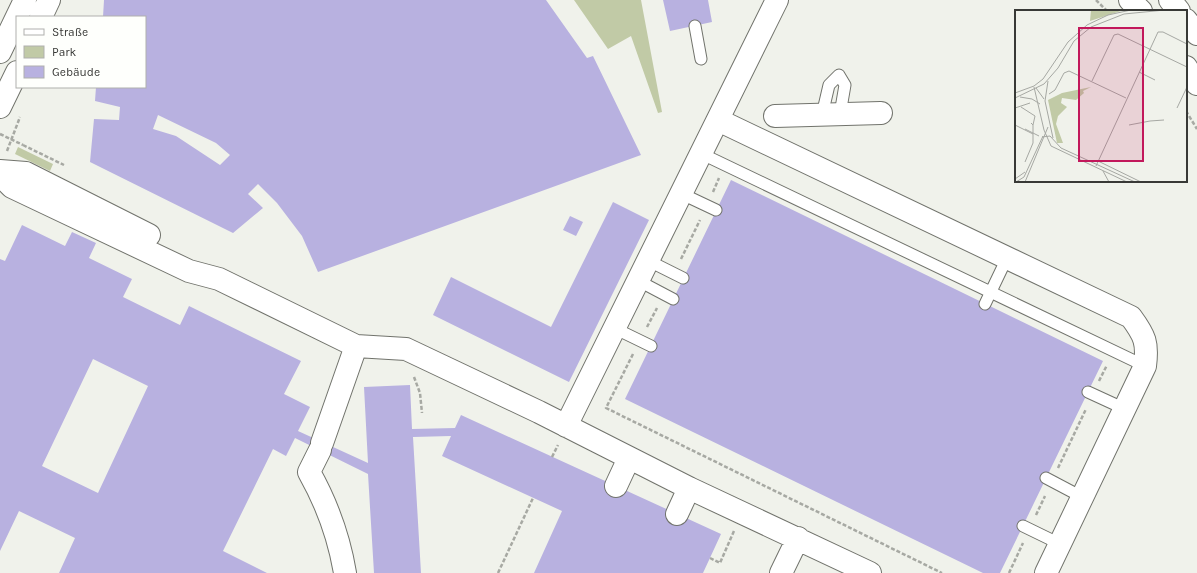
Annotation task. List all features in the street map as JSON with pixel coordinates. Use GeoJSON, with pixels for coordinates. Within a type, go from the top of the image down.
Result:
{"type":"FeatureCollection","features":[{"type":"Feature","properties":{"kind":"street"},"geometry":{"type":"LineString","coordinates":[[17,16],[25,0]]}},
{"type":"Feature","properties":{"kind":"street"},"geometry":{"type":"LineString","coordinates":[[41,16],[49,0]]}},
{"type":"Feature","properties":{"kind":"street"},"geometry":{"type":"LineString","coordinates":[[566,426],[680,193],[777,0]]}},
{"type":"Feature","properties":{"kind":"street"},"geometry":{"type":"LineString","coordinates":[[1130,0],[1140,10]]}},
{"type":"Feature","properties":{"kind":"street"},"geometry":{"type":"LineString","coordinates":[[1170,0],[1178,10]]}},
{"type":"Feature","properties":{"kind":"street"},"geometry":{"type":"LineString","coordinates":[[0,52],[16,19]]}},
{"type":"Feature","properties":{"kind":"street"},"geometry":{"type":"LineString","coordinates":[[1187,21],[1197,34]]}},
{"type":"Feature","properties":{"kind":"street"},"geometry":{"type":"LineString","coordinates":[[1187,69],[1197,84]]}},
{"type":"Feature","properties":{"kind":"street"},"geometry":{"type":"LineString","coordinates":[[0,107],[16,74]]}},
{"type":"Feature","properties":{"kind":"street"},"geometry":{"type":"LineString","coordinates":[[776,116],[881,113]]}},
{"type":"Feature","properties":{"kind":"street"},"geometry":{"type":"LineString","coordinates":[[718,120],[1131,317],[1143,333],[1147,349],[1145,366],[1046,573]]}},
{"type":"Feature","properties":{"kind":"street"},"geometry":{"type":"LineString","coordinates":[[7,163],[26,173],[61,200]]}},
{"type":"Feature","properties":{"kind":"street"},"geometry":{"type":"LineString","coordinates":[[0,175],[12,187],[61,200],[195,259],[219,279],[356,346],[406,349],[566,426],[689,488],[870,573]]}},
{"type":"Feature","properties":{"kind":"street"},"geometry":{"type":"LineString","coordinates":[[345,573],[340,545],[322,495],[309,472],[321,446],[356,346]]}},
{"type":"Feature","properties":{"kind":"street"},"geometry":{"type":"LineString","coordinates":[[616,486],[630,458]]}},
{"type":"Feature","properties":{"kind":"street"},"geometry":{"type":"LineString","coordinates":[[677,514],[689,488]]}},
{"type":"Feature","properties":{"kind":"street"},"geometry":{"type":"LineString","coordinates":[[781,573],[798,538]]}},
{"type":"Feature","properties":{"kind":"lane"},"geometry":{"type":"LineString","coordinates":[[695,26],[701,59]]}},
{"type":"Feature","properties":{"kind":"lane"},"geometry":{"type":"LineString","coordinates":[[700,153],[1145,366]]}},
{"type":"Feature","properties":{"kind":"lane"},"geometry":{"type":"LineString","coordinates":[[680,193],[711,208]]}},
{"type":"Feature","properties":{"kind":"lane"},"geometry":{"type":"LineString","coordinates":[[985,304],[1007,258]]}},
{"type":"Feature","properties":{"kind":"lane"},"geometry":{"type":"LineString","coordinates":[[647,260],[679,276]]}},
{"type":"Feature","properties":{"kind":"lane"},"geometry":{"type":"LineString","coordinates":[[637,280],[668,296]]}},
{"type":"Feature","properties":{"kind":"lane"},"geometry":{"type":"LineString","coordinates":[[614,328],[650,346]]}},
{"type":"Feature","properties":{"kind":"lane"},"geometry":{"type":"LineString","coordinates":[[1090,393],[1124,409]]}},
{"type":"Feature","properties":{"kind":"lane"},"geometry":{"type":"LineString","coordinates":[[1049,480],[1082,497]]}},
{"type":"Feature","properties":{"kind":"lane"},"geometry":{"type":"LineString","coordinates":[[1026,528],[1060,544]]}},
{"type":"Feature","properties":{"kind":"path"},"geometry":{"type":"LineString","coordinates":[[1096,0],[1106,10]]}},
{"type":"Feature","properties":{"kind":"path"},"geometry":{"type":"LineString","coordinates":[[7,163],[7,147],[23,112]]}},
{"type":"Feature","properties":{"kind":"path"},"geometry":{"type":"LineString","coordinates":[[1187,113],[1197,129]]}},
{"type":"Feature","properties":{"kind":"path"},"geometry":{"type":"LineString","coordinates":[[0,134],[64,165]]}},
{"type":"Feature","properties":{"kind":"path"},"geometry":{"type":"LineString","coordinates":[[679,276],[711,208],[723,171]]}},
{"type":"Feature","properties":{"kind":"path"},"geometry":{"type":"LineString","coordinates":[[668,296],[640,340],[606,408],[942,573]]}},
{"type":"Feature","properties":{"kind":"path"},"geometry":{"type":"LineString","coordinates":[[1009,573],[1026,528],[1090,393],[1107,364]]}},
{"type":"Feature","properties":{"kind":"path"},"geometry":{"type":"LineString","coordinates":[[498,573],[533,498]]}},
{"type":"Feature","properties":{"kind":"path"},"geometry":{"type":"LineString","coordinates":[[710,558],[720,563],[743,513]]}},
{"type":"Feature","properties":{"kind":"green space"},"geometry":{"type":"Polygon","coordinates":[[[574,0],[641,0],[662,112],[658,113],[631,36],[608,49],[574,0]]]}},
{"type":"Feature","properties":{"kind":"green space"},"geometry":{"type":"Polygon","coordinates":[[[18,147],[53,164],[50,171],[15,154],[18,147]]]}},
{"type":"Feature","properties":{"kind":"building"},"geometry":{"type":"Polygon","coordinates":[[[104,0],[546,0],[587,58],[593,56],[641,155],[318,272],[302,236],[277,203],[258,184],[248,194],[263,208],[233,233],[90,162],[94,119],[119,120],[120,107],[95,101],[96,88],[146,88],[146,16],[103,16],[104,0]],[[158,115],[153,129],[176,136],[220,165],[230,155],[216,143],[158,115]]]}},
{"type":"Feature","properties":{"kind":"building"},"geometry":{"type":"Polygon","coordinates":[[[663,0],[708,0],[712,22],[670,31],[663,0]]]}},
{"type":"Feature","properties":{"kind":"building"},"geometry":{"type":"Polygon","coordinates":[[[731,180],[1103,361],[1000,573],[983,573],[625,399],[731,180]]]}},
{"type":"Feature","properties":{"kind":"building"},"geometry":{"type":"Polygon","coordinates":[[[613,202],[649,220],[569,382],[433,315],[451,277],[551,327],[613,202]]]}},
{"type":"Feature","properties":{"kind":"building"},"geometry":{"type":"Polygon","coordinates":[[[570,216],[583,222],[576,236],[563,230],[570,216]]]}},
{"type":"Feature","properties":{"kind":"building"},"geometry":{"type":"Polygon","coordinates":[[[22,225],[65,246],[72,232],[96,243],[89,258],[132,279],[123,297],[180,325],[189,306],[301,361],[284,394],[310,407],[298,431],[368,463],[364,387],[410,385],[412,429],[455,428],[461,415],[721,534],[703,573],[534,573],[562,511],[442,456],[451,436],[413,437],[421,573],[374,573],[368,474],[295,438],[286,456],[273,449],[223,551],[267,573],[59,573],[75,538],[19,511],[0,551],[0,259],[5,261],[22,225]],[[93,359],[42,466],[98,493],[148,386],[93,359]]]}}]}
